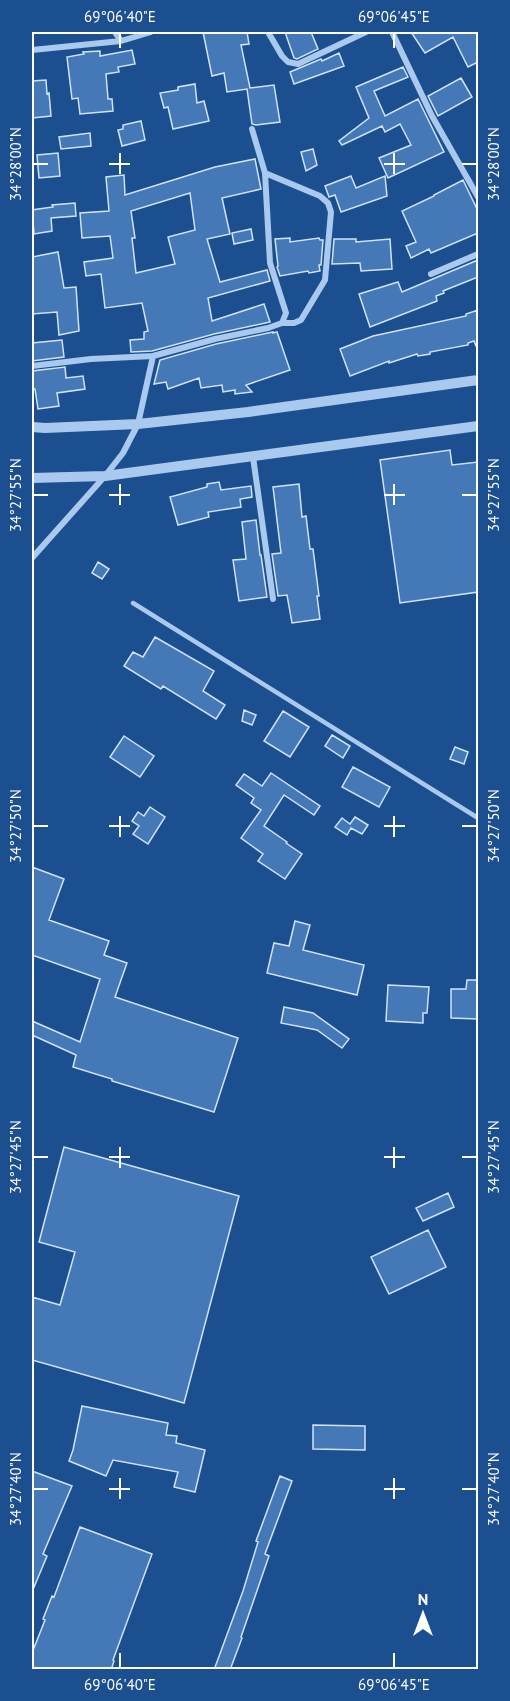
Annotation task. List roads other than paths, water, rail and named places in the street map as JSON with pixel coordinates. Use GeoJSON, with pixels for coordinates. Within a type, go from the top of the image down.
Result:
{"type":"FeatureCollection","features":[{"type":"Feature","properties":{"kind":"street"},"geometry":{"type":"LineString","coordinates":[[115,32],[121,41]]}},
{"type":"Feature","properties":{"kind":"street"},"geometry":{"type":"LineString","coordinates":[[32,50],[121,41],[151,32]]}},
{"type":"Feature","properties":{"kind":"street"},"geometry":{"type":"LineString","coordinates":[[268,32],[282,56],[288,62],[298,64],[366,32]]}},
{"type":"Feature","properties":{"kind":"street"},"geometry":{"type":"LineString","coordinates":[[392,32],[432,116],[478,197]]}},
{"type":"Feature","properties":{"kind":"street"},"geometry":{"type":"LineString","coordinates":[[252,129],[265,173],[270,263],[286,313],[282,323]]}},
{"type":"Feature","properties":{"kind":"street"},"geometry":{"type":"LineString","coordinates":[[32,366],[91,359],[153,356],[215,339],[301,320],[325,280],[331,212],[328,203],[320,196],[265,173]]}},
{"type":"Feature","properties":{"kind":"street"},"geometry":{"type":"LineString","coordinates":[[431,274],[478,254]]}},
{"type":"Feature","properties":{"kind":"street"},"geometry":{"type":"LineString","coordinates":[[32,558],[123,453],[138,424],[153,356]]}},
{"type":"Feature","properties":{"kind":"street"},"geometry":{"type":"LineString","coordinates":[[32,427],[138,424],[311,404],[478,380]]}},
{"type":"Feature","properties":{"kind":"street"},"geometry":{"type":"LineString","coordinates":[[32,478],[105,476],[478,426]]}},
{"type":"Feature","properties":{"kind":"street"},"geometry":{"type":"LineString","coordinates":[[253,457],[273,599]]}},
{"type":"Feature","properties":{"kind":"lane"},"geometry":{"type":"LineString","coordinates":[[133,603],[478,818]]}}]}
